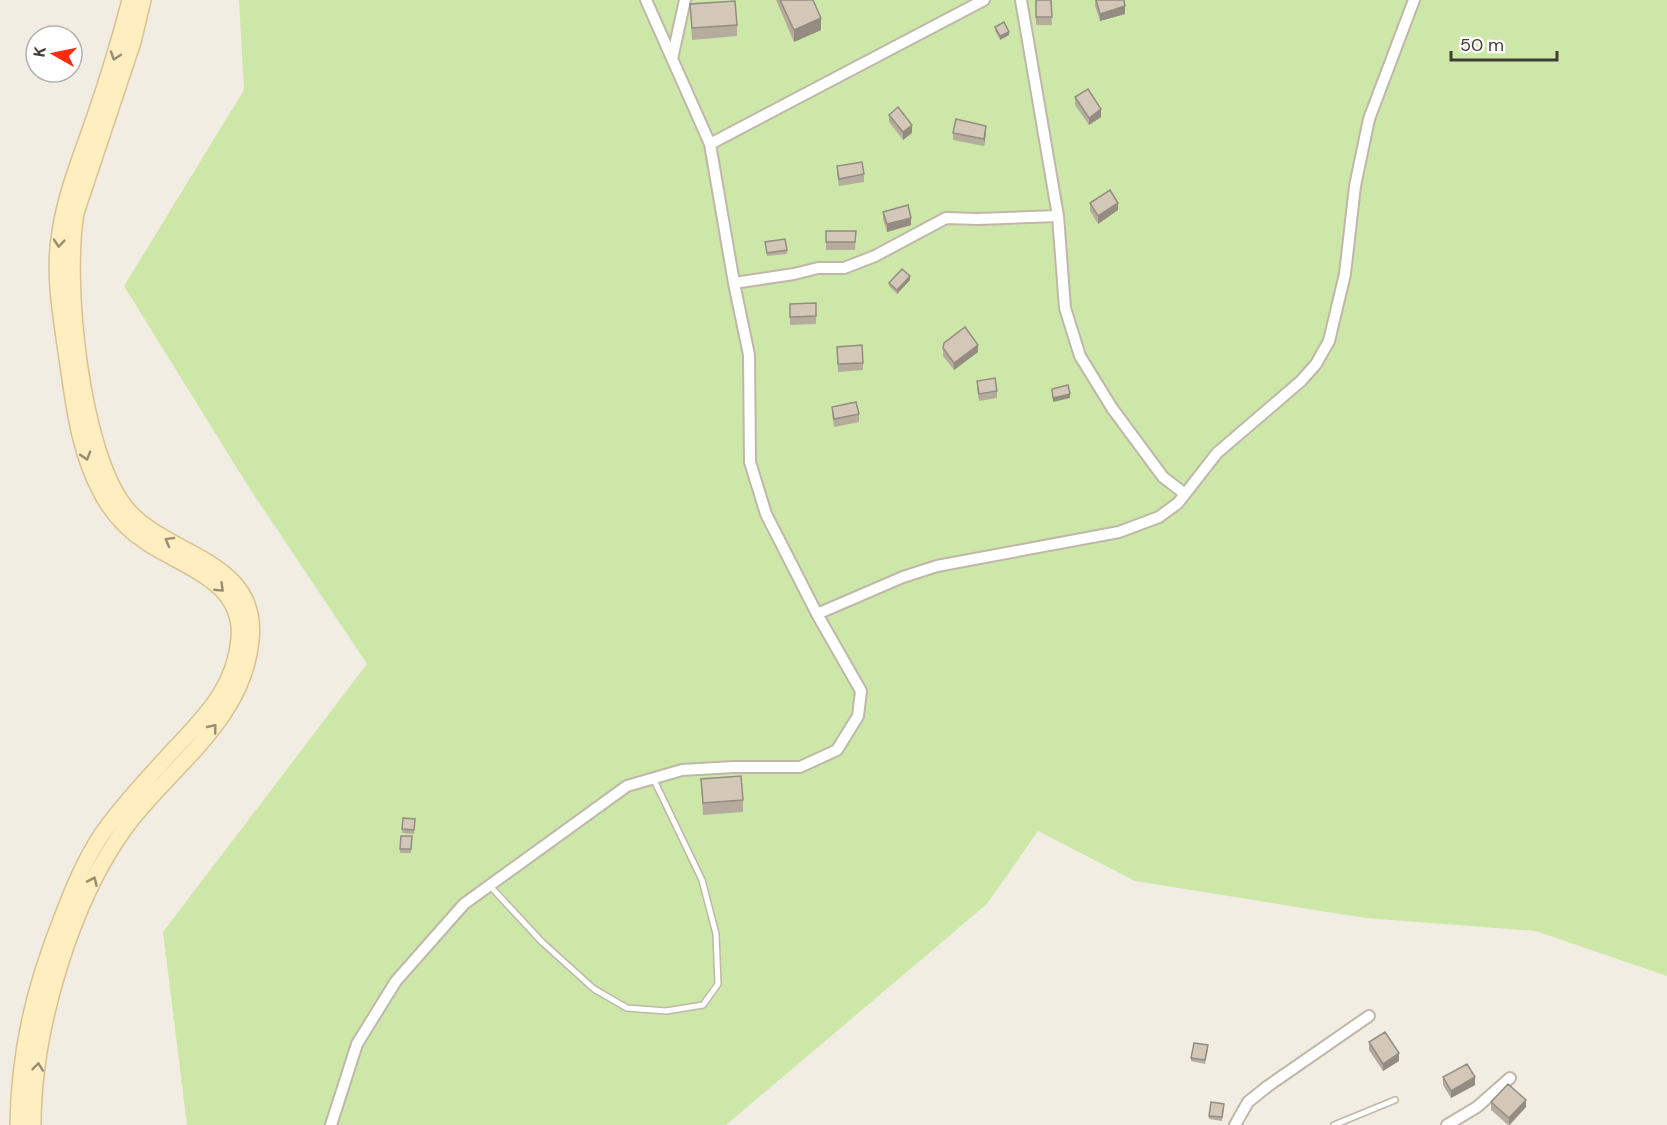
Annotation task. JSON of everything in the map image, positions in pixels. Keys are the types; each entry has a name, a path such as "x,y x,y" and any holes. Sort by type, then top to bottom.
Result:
{"main road":[{"path":"18,1125 21,1068 26,1035 36,993 71,894 86,861 119,812 206,718 227,685 239,638 239,623 234,608 221,587 147,543 114,514 89,468 73,398 62,315 58,251 60,232 75,172 118,45 130,0"},
{"path":"33,1125 44,1022 69,942 93,881 103,860 129,823 225,714 240,688 252,640 248,604 228,575 152,531 123,506 101,462 92,433 78,352 72,264 72,235 76,213 133,42 143,0"}],"street":[{"path":"331,1125 357,1044 396,981 464,903 627,786 681,770 800,767 837,750 858,716 861,691 817,614 766,514 750,462 749,355 710,144 646,0"},
{"path":"672,59 685,0"},
{"path":"710,144 984,0"},
{"path":"1021,0 1058,216 1065,308 1080,356 1112,408 1163,477 1185,494"},
{"path":"817,614 903,577 937,566 1119,532 1159,517 1178,503 1217,453 1301,381 1316,364 1329,341 1344,274 1355,186 1369,119 1414,0"},
{"path":"734,283 818,268 844,268 875,256 946,218 1058,216"},
{"path":"1235,1125 1248,1102 1370,1016"},
{"path":"1447,1125 1477,1107 1510,1078"}],"lane":[{"path":"490,886 542,942 594,989 627,1008 666,1011 703,1005 718,984 716,934 702,880 653,778"},
{"path":"1334,1125 1395,1100"}],"green space":[{"path":"239,0 1667,0 1667,976 1536,931 1365,918 1135,881 1038,831 987,904 726,1125 187,1125 163,932 367,664 248,486 124,286 244,90"}],"building":[{"path":"780,0 813,0 821,18 794,30"},
{"path":"1036,0 1051,0 1052,17 1036,17"},
{"path":"1096,0 1124,0 1125,6 1100,14"},
{"path":"735,1 737,25 692,28 690,4"},
{"path":"1004,22 1009,32 1000,36 995,27"},
{"path":"1088,89 1101,109 1089,118 1075,97"},
{"path":"898,107 912,125 903,132 889,115"},
{"path":"956,119 986,126 984,139 953,133"},
{"path":"862,162 864,174 839,179 837,166"},
{"path":"1110,190 1118,203 1098,216 1090,203"},
{"path":"908,205 911,218 887,224 883,212"},
{"path":"826,231 856,231 855,242 826,242"},
{"path":"785,239 787,250 767,253 765,242"},
{"path":"902,269 910,276 897,290 889,283"},
{"path":"816,303 816,316 790,317 790,304"},
{"path":"965,327 978,345 954,363 943,348 944,343"},
{"path":"862,345 863,363 838,364 837,347"},
{"path":"995,378 997,391 979,394 977,381"},
{"path":"1068,385 1070,394 1053,398 1052,389"},
{"path":"856,402 859,414 834,419 832,407"},
{"path":"741,776 743,800 703,803 701,779"},
{"path":"403,818 415,819 414,830 402,829"},
{"path":"401,836 412,836 411,849 400,849"},
{"path":"1385,1032 1399,1053 1383,1064 1369,1042"},
{"path":"1194,1043 1208,1045 1205,1060 1191,1058"},
{"path":"1467,1064 1475,1077 1451,1091 1443,1077"},
{"path":"1508,1084 1526,1100 1509,1118 1491,1102"},
{"path":"1211,1102 1224,1104 1222,1117 1209,1116"}]}
